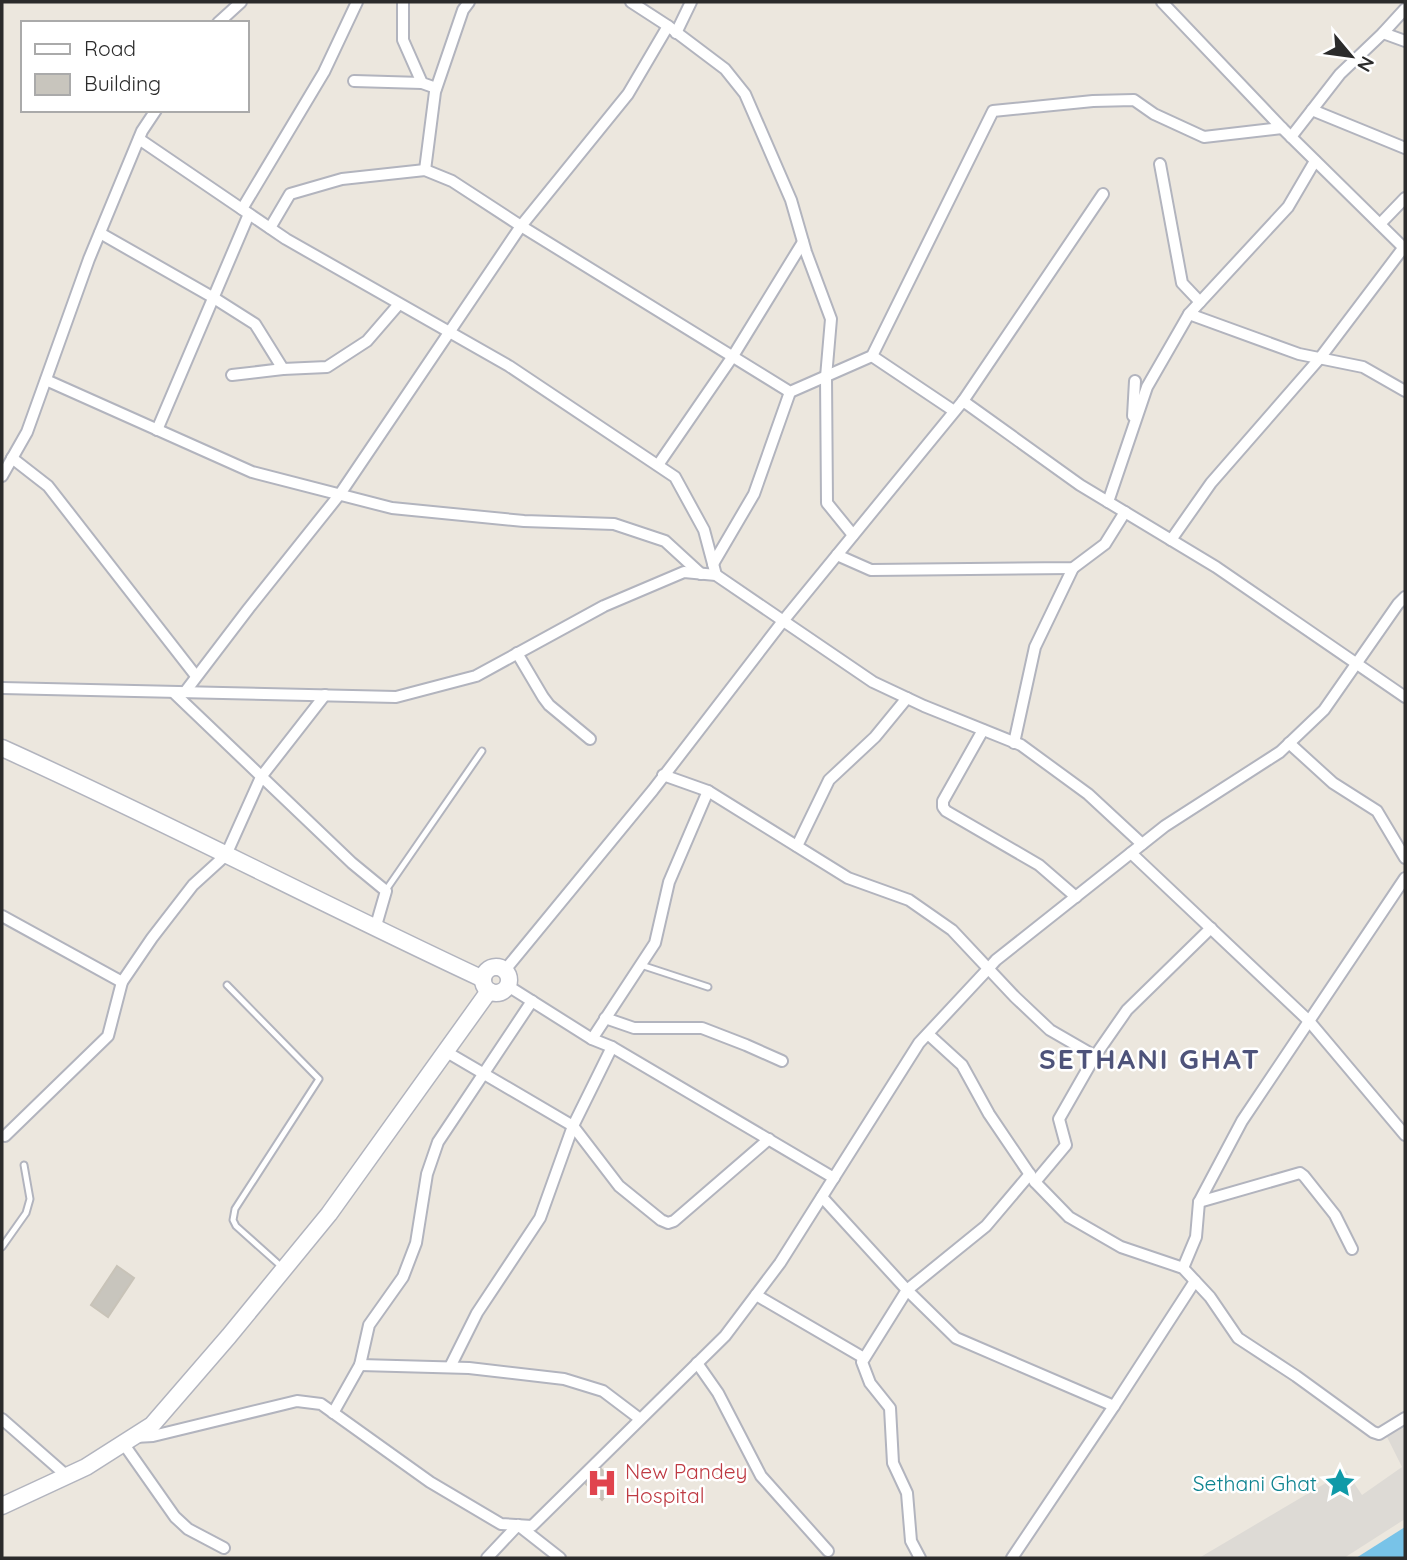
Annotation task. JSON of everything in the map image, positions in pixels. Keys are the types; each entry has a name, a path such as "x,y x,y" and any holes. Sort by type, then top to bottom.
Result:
{"street":[{"path":"220,21 241,2"},
{"path":"157,430 214,298 246,212 324,72 357,2"},
{"path":"402,2 403,40 422,83"},
{"path":"425,170 436,88 468,2"},
{"path":"631,2 673,29 725,69 745,94 791,200 831,319 826,377 827,503 853,535"},
{"path":"179,692 197,677 340,495 522,226 628,94 691,2"},
{"path":"1162,2 1282,128 1404,248 1320,358 1211,483 1171,540"},
{"path":"1291,137 1340,74 1405,9"},
{"path":"1383,33 1405,41"},
{"path":"354,81 422,83 436,88"},
{"path":"2,688 396,697 476,676 604,606 684,572 701,574 714,569 754,494 790,392 872,355 993,111 1093,101 1134,100 1154,114 1204,137 1282,128"},
{"path":"1312,110 1405,148"},
{"path":"2,476 27,432 89,260 139,139 155,112"},
{"path":"139,139 286,239 509,366 675,477 704,530 714,569 783,621 873,682 1021,746 1088,794 1142,844"},
{"path":"1108,502 1147,387 1189,314 1288,207 1315,161"},
{"path":"1160,164 1182,283 1200,302"},
{"path":"270,228 290,194 342,179 425,170 452,181 790,392"},
{"path":"2,748 96,790 486,985 493,992 501,992 507,978 783,621 963,401 1103,194"},
{"path":"1380,223 1405,198"},
{"path":"100,233 255,324 283,369"},
{"path":"658,466 733,356 803,242"},
{"path":"232,375 327,367 367,341 399,304"},
{"path":"1189,314 1299,354 1363,366 1405,391"},
{"path":"872,355 954,411"},
{"path":"46,380 252,472 392,508 524,521 614,524 665,541 701,574"},
{"path":"1133,430 1135,380"},
{"path":"963,401 1080,485 1216,567 1405,697"},
{"path":"12,458 47,486 197,677"},
{"path":"1014,743 1035,647 1073,568 1105,544 1125,512"},
{"path":"837,555 871,570 1073,568"},
{"path":"127,1440 297,1401 321,1404 430,1482 501,1524 532,1526 725,1336 780,1263 919,1043 996,960 1165,826 1280,752 1324,710 1405,597"},
{"path":"517,653 549,705 590,739"},
{"path":"179,692 261,777 352,863 386,891 375,929"},
{"path":"5,1136 108,1037 122,982 192,885 226,855 261,777 325,695"},
{"path":"797,846 829,780 876,737 907,698"},
{"path":"983,730 943,801 943,807 1039,864 1076,897"},
{"path":"1289,744 1333,783 1377,811 1405,858"},
{"path":"663,775 708,791 848,877 909,900 952,930 1015,997 1051,1030 1095,1056"},
{"path":"592,1039 655,943 669,882 708,791"},
{"path":"1131,853 1309,1021 1405,1135"},
{"path":"1183,1268 1196,1237 1199,1202 1242,1121 1405,878"},
{"path":"2,916 122,982"},
{"path":"920,1558 911,1541 907,1493 892,1463 890,1408 870,1383 862,1362 907,1290 986,1226 1066,1145 1059,1119 1095,1056 1127,1010 1211,928"},
{"path":"2,1506 86,1466 152,1425 329,1214 445,1051 486,985 486,971 489,968 498,967 532,1001 592,1039 612,1047 834,1178"},
{"path":"333,1413 360,1365 369,1325 403,1278 416,1243 427,1174 438,1142 532,1001"},
{"path":"605,1018 635,1028 702,1028 782,1061"},
{"path":"928,1034 962,1065 989,1114 1032,1178 1069,1217 1121,1247 1183,1268 1210,1297 1238,1338 1373,1432 1379,1434 1405,1418"},
{"path":"450,1367 477,1313 540,1218 573,1126 612,1047"},
{"path":"445,1051 573,1126 619,1186 668,1223 674,1221 769,1139"},
{"path":"1199,1202 1300,1173 1335,1215 1352,1249"},
{"path":"822,1197 907,1290 956,1338 1114,1406"},
{"path":"1012,1558 1195,1281"},
{"path":"756,1295 864,1358"},
{"path":"697,1363 718,1393 761,1476 828,1551"},
{"path":"360,1365 469,1368 564,1379 603,1391 640,1419"},
{"path":"2,1419 66,1476"},
{"path":"127,1440 175,1517 188,1529 223,1548"},
{"path":"487,1558 518,1525"},
{"path":"518,1525 560,1558"}],"lane":[{"path":"386,891 482,751"},
{"path":"640,965 708,987"},
{"path":"227,985 319,1079 235,1209 233,1220 236,1226 284,1268"},
{"path":"2,1247 26,1213 30,1199 24,1165"}],"shaded area":[{"name":"Sethani Ghat","path":"1405,1424 1405,1519 1344,1558 1199,1558 1346,1471 1362,1495 1402,1467 1386,1435"}],"water":[{"path":"1405,1527 1405,1558 1356,1558"}],"building":[{"path":"117,1266 134,1278 108,1317 91,1305"},
{"path":"601,1469 616,1484 602,1500 586,1484"}],"place":[{"name":"New Pandey Hospital","path":"602,1483"},
{"name":"Sethani Ghat","path":"1340,1483"}],"district":[{"name":"SETHANI GHAT","path":"1150,1058"}]}
